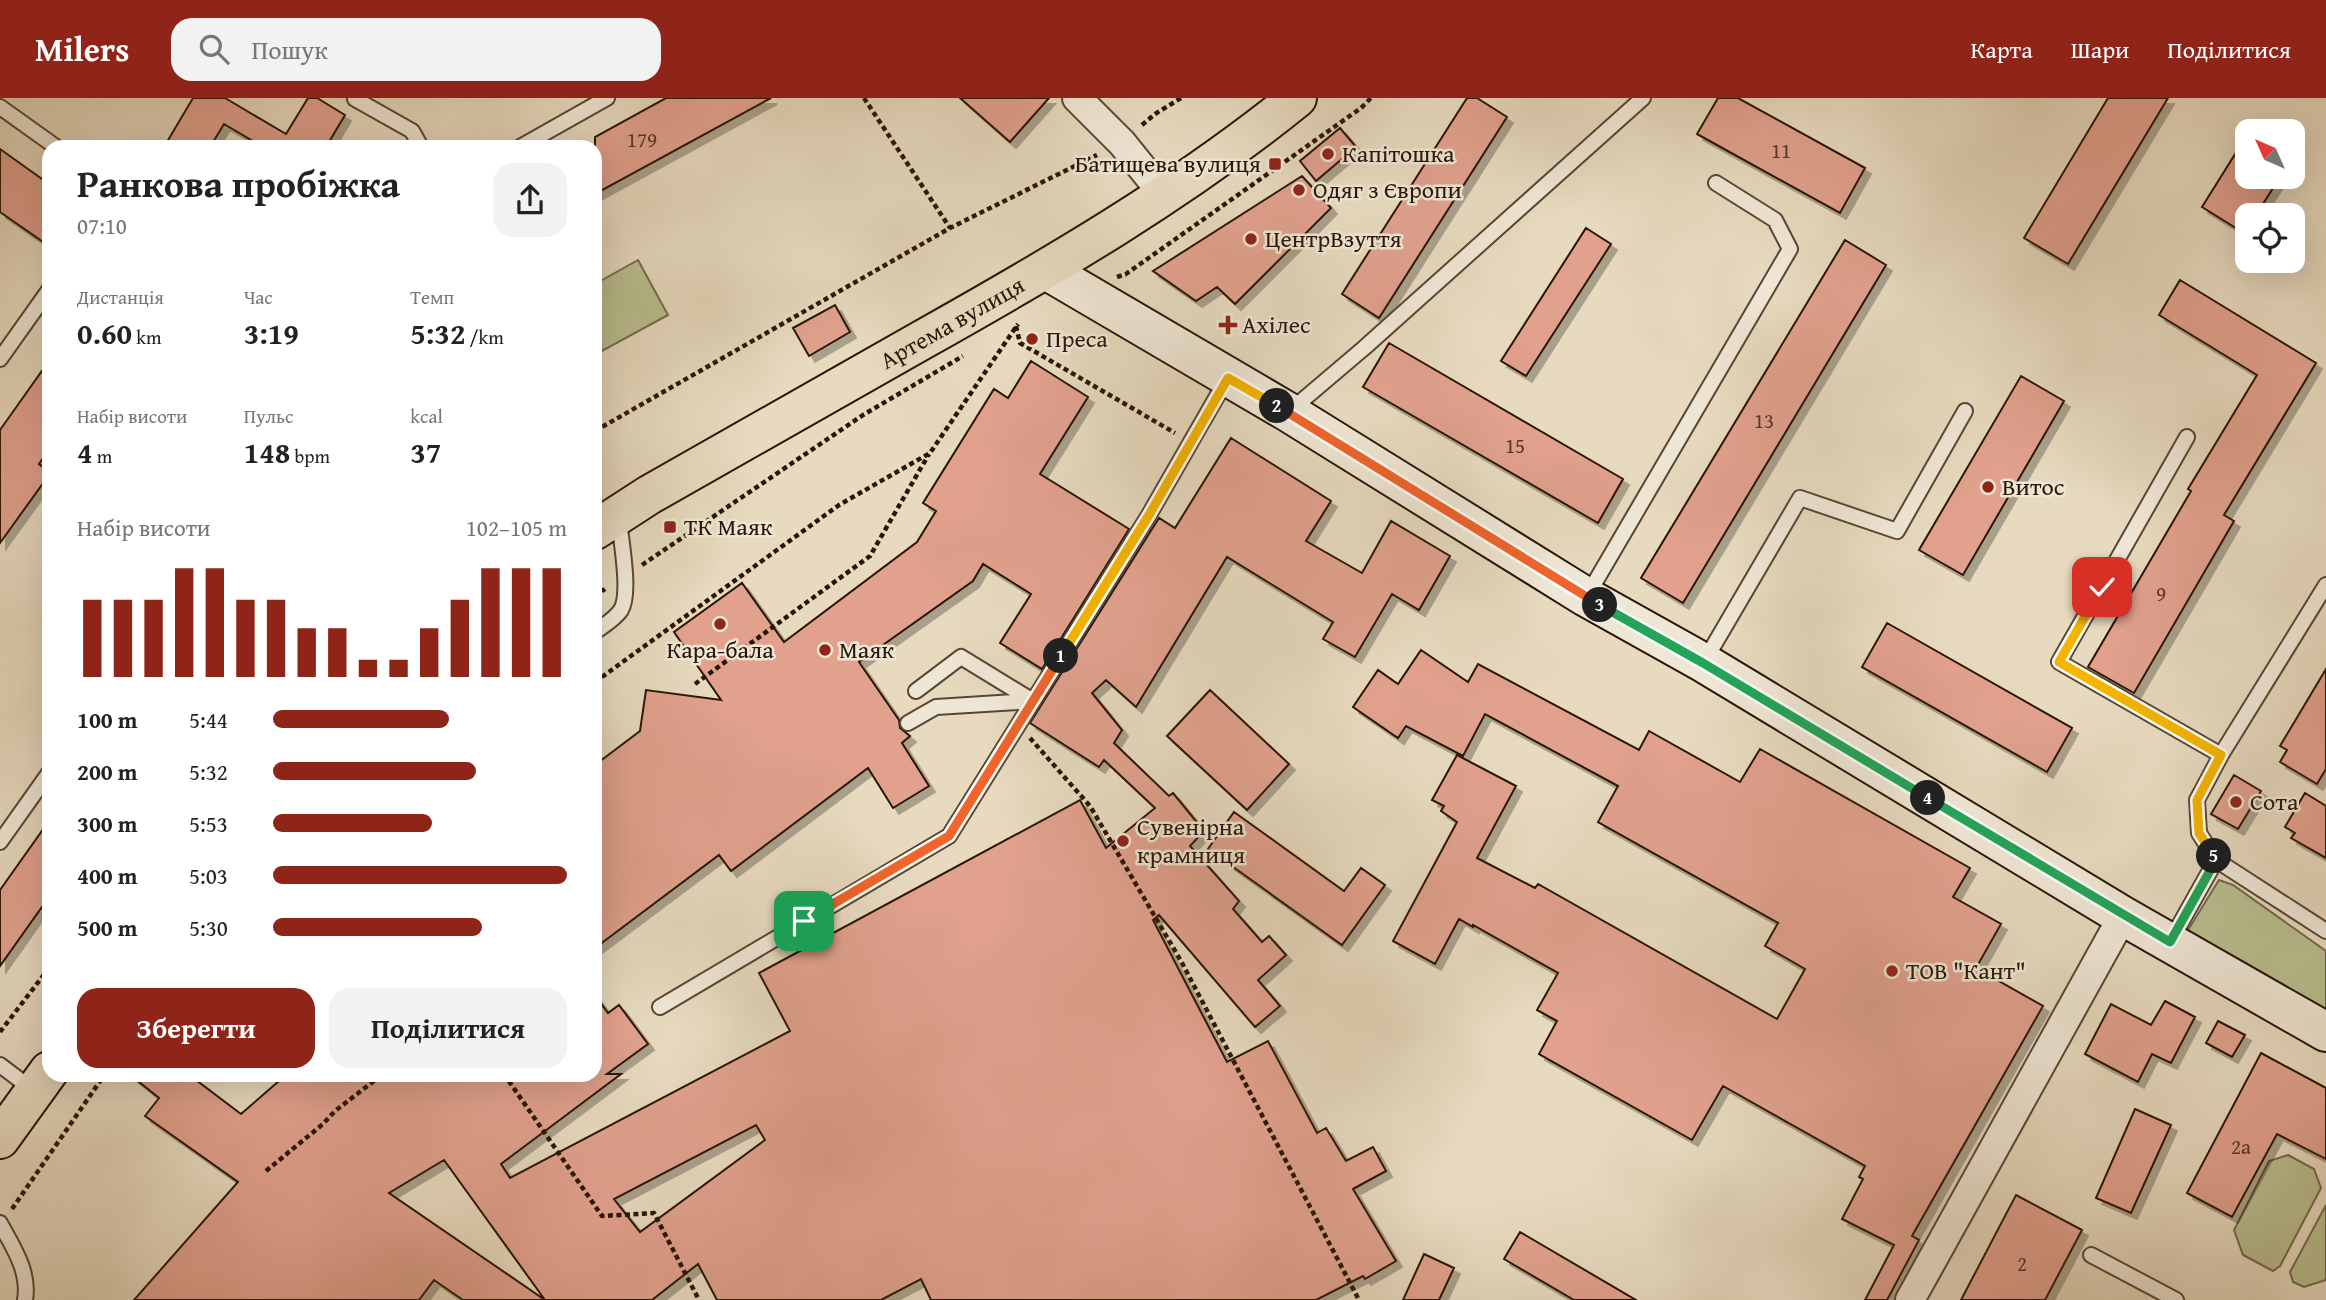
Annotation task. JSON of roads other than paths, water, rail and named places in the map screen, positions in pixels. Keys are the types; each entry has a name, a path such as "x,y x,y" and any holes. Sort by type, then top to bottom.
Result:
{"main road":[{"name":"Артема вулиця","path":"607,523 661,488 1046,270 1252,134 1297,98"},
{"path":"0,1139 42,1081"}],"street":[{"path":"1077,98 1122,143 1164,194"},
{"path":"1046,270 1288,412 1586,597 1703,663 2123,916 2326,1032"},
{"path":"1910,1300 2123,916"}],"lane":[{"path":"532,140 607,98"},
{"path":"1288,412 1364,348 1643,98"},
{"path":"355,99 412,131 417,140"},
{"path":"0,107 46,140"},
{"path":"1586,597 1790,248 1775,220 1716,183"},
{"path":"0,359 42,300"},
{"path":"660,1007 949,836 1149,515 1228,378"},
{"path":"1703,663 1800,498 1897,531 1965,411"},
{"path":"2187,438 2059,662 2221,755"},
{"path":"602,627 613,619 622,607 625,593 624,577 607,523"},
{"path":"2326,585 2221,755 2197,800 2199,833 2216,860 2326,931"},
{"path":"916,691 961,657 1033,701"},
{"path":"908,723 936,707 1033,701"},
{"path":"0,842 42,783"},
{"path":"2170,942 2216,860"},
{"path":"0,1065 42,1081"},
{"path":"1,1224 19,1260 28,1286 25,1300"},
{"path":"2091,1255 2176,1300"}],"place":[{"name":"Капітошка","path":"1328,154"},
{"name":"Батищева вулиця","path":"1275,164"},
{"name":"Одяг з Європи","path":"1299,190"},
{"name":"ЦентрВзуття","path":"1251,239"},
{"name":"Ахілес","path":"1228,325"},
{"name":"Преса","path":"1032,339"},
{"name":"Витос","path":"1988,487"},
{"name":"ТК Маяк","path":"670,527"},
{"name":"Кара-бала","path":"720,624"},
{"name":"Маяк","path":"825,650"},
{"name":"Сота","path":"2236,802"},
{"name":"Сувенірна крамниця","path":"1123,841"},
{"name":"ТОВ \"Кант\"","path":"1892,971"}]}
